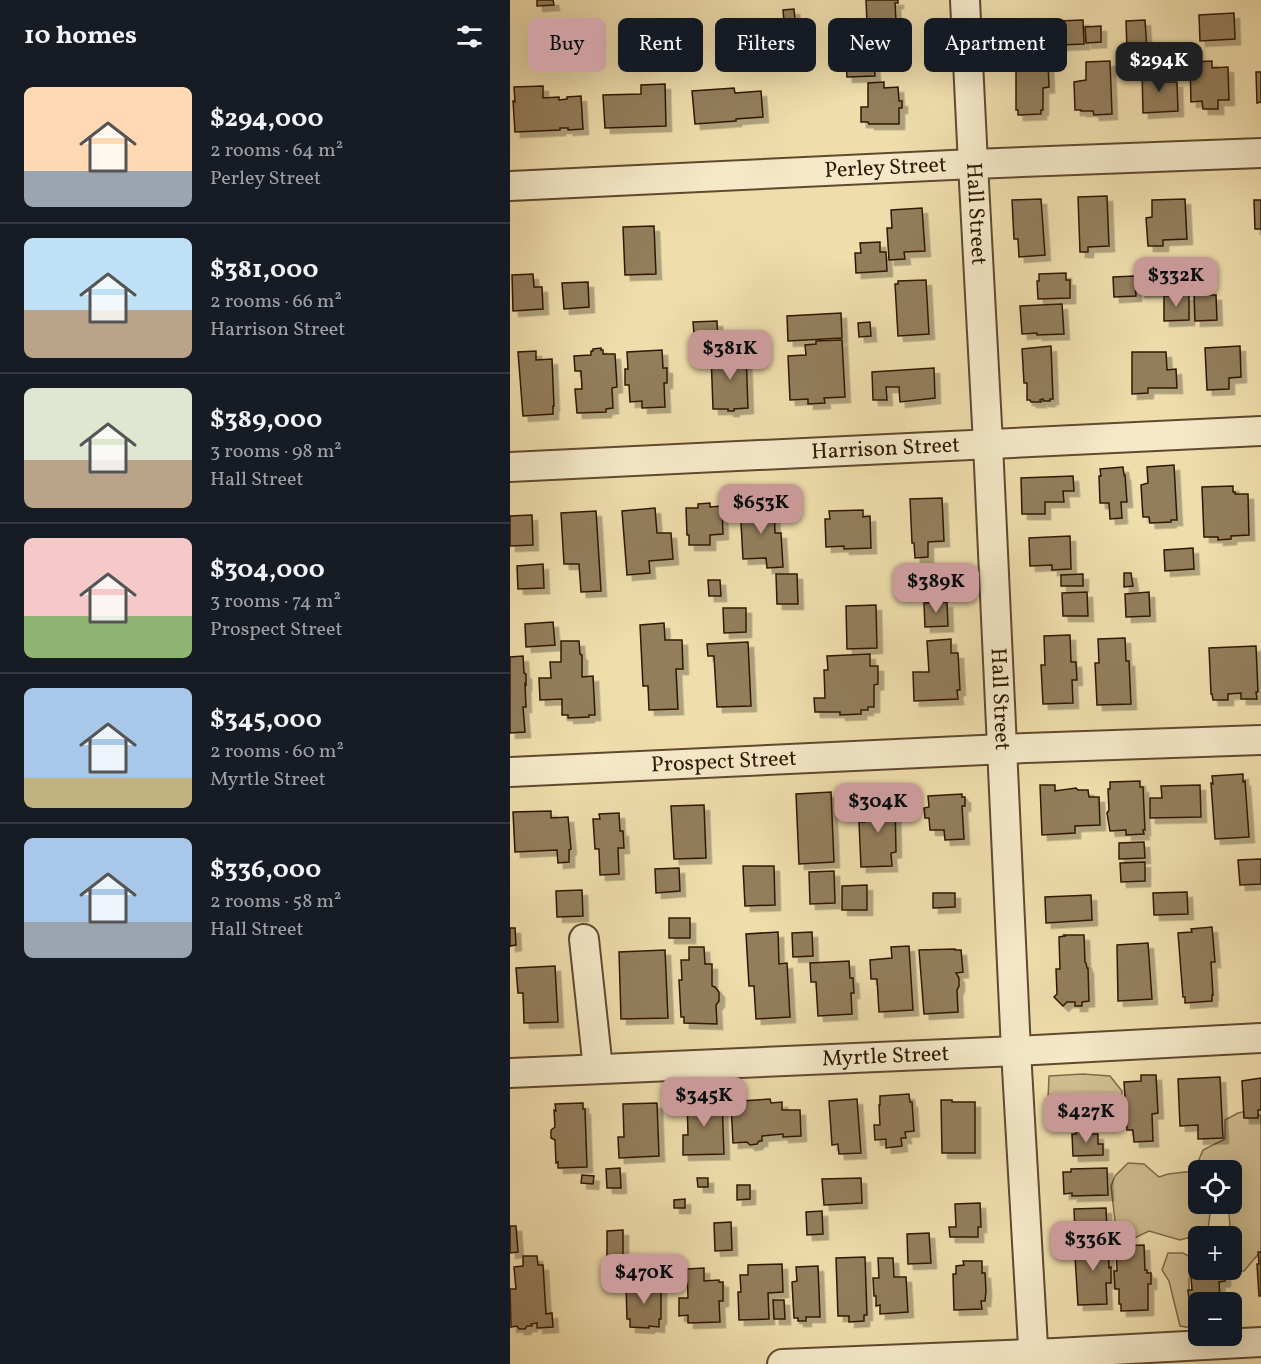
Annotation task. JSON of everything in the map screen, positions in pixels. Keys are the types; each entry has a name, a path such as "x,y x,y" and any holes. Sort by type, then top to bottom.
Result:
{"street":[{"name":"Hall Street","path":"965,0 1033,1359"},
{"name":"Perley Street","path":"510,186 1261,153"},
{"name":"Harrison Street","path":"510,467 1261,431"},
{"name":"Prospect Street","path":"510,772 1261,740"},
{"path":"584,939 598,1068"},
{"name":"Myrtle Street","path":"510,1073 1261,1038"},
{"path":"782,1364 1033,1359 1261,1342"}],"shaded area":[{"path":"1083,1074 1110,1076 1122,1091 1121,1113 1097,1122 1072,1118 1048,1099 1049,1076"},
{"path":"1251,1110 1261,1116 1261,1251 1244,1271 1242,1271 1242,1226 1230,1226 1229,1214 1242,1214 1242,1160 1199,1160 1203,1150 1225,1139 1225,1120 1238,1113"},
{"path":"1128,1163 1144,1164 1159,1177 1188,1172 1188,1214 1210,1214 1208,1226 1188,1226 1188,1238 1180,1240 1149,1231 1124,1243 1116,1229 1111,1186 1115,1176"},
{"path":"1168,1253 1183,1253 1188,1256 1188,1327 1180,1326 1169,1281 1162,1270"}],"building":[{"path":"537,0 553,0 554,5 537,6"},
{"path":"866,0 898,0 898,3 895,3 896,18 867,18"},
{"path":"794,9 795,18 784,18 783,10"},
{"path":"1234,13 1235,39 1200,41 1199,15"},
{"path":"1083,20 1084,44 1067,45 1067,21"},
{"path":"1145,20 1147,50 1127,50 1126,21"},
{"path":"1101,26 1101,42 1086,43 1085,27"},
{"path":"1149,44 1157,44 1157,52 1150,52"},
{"path":"1110,61 1112,114 1094,115 1093,111 1075,110 1074,82 1086,80 1086,62"},
{"path":"1212,61 1212,68 1228,67 1229,100 1218,100 1218,109 1203,109 1202,101 1191,102 1190,62"},
{"path":"1164,70 1164,82 1177,82 1178,111 1143,113 1142,71"},
{"path":"847,72 875,72 875,76 847,77"},
{"path":"1016,72 1048,72 1049,87 1043,88 1041,114 1018,115 1018,110 1016,110"},
{"path":"1256,72 1261,72 1261,102 1257,103"},
{"path":"884,82 884,88 898,87 899,101 902,101 902,108 899,108 899,124 861,122 861,107 868,107 868,83"},
{"path":"665,84 666,126 605,128 603,95 641,94 641,85"},
{"path":"543,86 543,98 559,97 559,100 581,96 583,129 560,128 560,130 515,132 514,87"},
{"path":"734,88 735,93 761,91 763,117 695,124 692,91"},
{"path":"1107,196 1109,246 1088,247 1088,252 1080,252 1078,197"},
{"path":"1041,199 1045,255 1019,257 1018,239 1014,239 1012,200"},
{"path":"1185,199 1187,239 1163,240 1163,246 1148,246 1146,218 1152,217 1152,200"},
{"path":"1254,200 1261,200 1261,229 1255,229"},
{"path":"922,208 925,251 904,252 905,259 889,260 887,228 892,228 891,210"},
{"path":"654,226 656,274 625,275 623,227"},
{"path":"880,242 880,252 886,252 887,271 856,273 855,253 861,253 860,243"},
{"path":"1175,267 1176,291 1139,292 1138,269"},
{"path":"1066,273 1066,280 1070,280 1070,298 1038,299 1039,274"},
{"path":"533,274 534,287 542,287 543,309 513,311 512,275"},
{"path":"1135,276 1136,296 1114,297 1113,277"},
{"path":"926,280 929,334 898,336 895,284 898,284 898,281"},
{"path":"588,282 589,307 564,309 562,283"},
{"path":"1189,295 1189,320 1164,321 1164,296"},
{"path":"1194,295 1216,295 1217,320 1195,321"},
{"path":"1062,304 1064,334 1022,334 1020,306"},
{"path":"841,313 842,338 788,341 787,316"},
{"path":"717,321 718,345 695,346 693,322"},
{"path":"870,322 871,336 859,337 858,323"},
{"path":"842,340 845,397 824,398 825,403 808,404 808,399 790,400 788,356 806,355 805,345 816,344 816,341"},
{"path":"1051,346 1053,399 1031,402 1027,400 1027,383 1024,383 1022,349"},
{"path":"1240,346 1241,377 1229,378 1229,389 1207,390 1205,348"},
{"path":"601,348 603,354 615,354 617,387 612,388 613,408 606,409 606,412 577,413 575,389 582,389 581,371 575,371 574,356 591,355 593,349"},
{"path":"662,350 663,368 667,368 667,383 664,383 665,407 642,408 642,401 630,402 629,385 625,385 625,369 628,369 627,352"},
{"path":"536,351 536,360 552,359 553,414 523,416 518,352"},
{"path":"746,352 748,408 734,409 734,411 713,409 711,353"},
{"path":"1132,352 1166,352 1167,370 1176,369 1177,388 1148,388 1148,393 1132,394"},
{"path":"934,368 935,398 900,402 899,387 886,387 887,400 873,400 872,372"},
{"path":"1174,465 1177,520 1150,523 1149,517 1143,517 1141,485 1148,483 1147,467"},
{"path":"1123,467 1127,502 1121,502 1122,518 1110,519 1109,503 1100,503 1100,469"},
{"path":"1073,476 1074,491 1063,491 1064,502 1045,502 1045,514 1022,514 1021,478"},
{"path":"1233,486 1235,494 1248,494 1249,535 1231,536 1231,539 1218,540 1218,537 1204,537 1202,487"},
{"path":"942,498 944,541 928,542 928,557 915,558 910,499"},
{"path":"710,503 710,507 722,506 723,534 710,535 710,545 689,545 686,508 698,508 698,504"},
{"path":"774,504 775,533 781,533 783,567 767,568 766,558 743,559 740,505"},
{"path":"655,508 657,533 671,533 673,559 649,561 650,573 627,575 622,511"},
{"path":"863,510 863,517 870,516 871,548 826,547 825,519 830,519 829,511"},
{"path":"596,511 601,591 581,592 579,564 564,564 561,513"},
{"path":"532,515 533,545 510,546 510,516"},
{"path":"1070,536 1071,569 1052,570 1052,565 1030,566 1029,538"},
{"path":"1193,548 1194,569 1165,571 1164,550"},
{"path":"543,564 544,588 518,589 517,566"},
{"path":"1124,573 1131,573 1133,586 1124,587"},
{"path":"776,574 797,574 798,604 777,604"},
{"path":"1083,574 1083,586 1061,586 1061,575"},
{"path":"708,580 720,580 721,596 709,596"},
{"path":"1087,592 1088,616 1063,616 1062,593"},
{"path":"1149,592 1150,616 1126,617 1125,594"},
{"path":"947,602 948,626 925,627 924,603"},
{"path":"876,605 877,648 847,649 846,606"},
{"path":"723,608 746,608 746,632 724,633"},
{"path":"553,622 555,645 526,647 525,624"},
{"path":"664,623 665,640 682,640 683,669 676,669 678,709 649,710 648,686 643,686 640,625"},
{"path":"1070,635 1071,662 1076,662 1077,680 1072,680 1073,703 1043,704 1041,665 1045,665 1044,636"},
{"path":"1125,638 1126,661 1129,661 1131,704 1097,705 1095,663 1099,663 1098,639"},
{"path":"951,639 951,653 958,653 960,690 957,690 958,699 914,701 913,672 929,672 927,641"},
{"path":"561,641 579,641 582,655 582,677 593,676 595,715 568,718 568,715 562,715 562,699 540,700 539,678 551,678 550,662 561,662"},
{"path":"748,642 751,706 717,707 714,656 708,656 707,644"},
{"path":"1256,646 1257,699 1241,699 1241,693 1228,694 1228,700 1213,700 1209,648"},
{"path":"870,654 870,666 878,666 878,684 874,685 874,707 861,710 861,714 840,715 840,712 815,712 814,698 825,698 824,670 828,670 827,656"},
{"path":"523,656 524,673 526,674 526,707 523,707 525,732 510,733 510,657"},
{"path":"1243,774 1249,837 1215,839 1212,776"},
{"path":"1140,781 1140,787 1143,787 1144,834 1126,835 1126,830 1110,831 1107,813 1110,782"},
{"path":"1040,785 1055,785 1055,791 1076,788 1088,790 1089,797 1099,797 1100,825 1075,826 1075,833 1042,835"},
{"path":"1200,785 1201,817 1150,818 1150,798 1162,798 1161,786"},
{"path":"831,792 834,862 799,864 796,794"},
{"path":"962,794 962,797 965,797 965,806 962,806 964,839 945,840 944,830 930,830 929,818 925,818 924,808 929,807 928,796"},
{"path":"895,800 896,852 891,853 892,866 861,867 859,822 865,822 864,801"},
{"path":"704,805 706,858 674,859 671,806"},
{"path":"551,811 551,818 568,817 571,849 569,850 569,862 558,863 557,850 515,852 513,812"},
{"path":"619,813 624,848 618,848 619,874 600,875 599,849 595,849 593,819 600,819 599,814"},
{"path":"1144,842 1145,858 1119,859 1119,843"},
{"path":"1261,859 1261,884 1240,885 1238,860"},
{"path":"1145,862 1145,881 1121,882 1120,863"},
{"path":"743,866 774,866 775,905 745,906"},
{"path":"679,868 680,891 656,893 655,869"},
{"path":"834,871 835,903 810,904 809,872"},
{"path":"867,885 867,910 842,910 842,886"},
{"path":"582,890 583,916 557,917 556,891"},
{"path":"1187,892 1188,914 1154,915 1153,893"},
{"path":"933,893 955,893 955,907 933,908"},
{"path":"1091,895 1092,920 1046,923 1045,897"},
{"path":"669,918 690,918 690,938 669,938"},
{"path":"1212,927 1215,962 1211,962 1212,1001 1185,1003 1178,933"},
{"path":"510,928 515,928 516,945 510,946"},
{"path":"778,932 779,964 787,963 790,1017 756,1019 754,986 749,986 746,934"},
{"path":"812,932 813,956 793,957 792,933"},
{"path":"1084,935 1089,1001 1082,1002 1082,1006 1075,1006 1075,1002 1067,1002 1063,1006 1054,997 1057,994 1056,969 1060,969 1059,937"},
{"path":"1148,943 1152,999 1118,1001 1117,945"},
{"path":"909,946 913,1010 879,1012 877,979 871,979 870,960 892,958 891,947"},
{"path":"689,947 704,947 705,964 712,964 712,986 719,992 719,1001 716,1005 717,1024 684,1023 684,1017 681,1017 679,980 682,980 681,960 689,960"},
{"path":"665,950 668,1018 621,1019 619,952"},
{"path":"919,950 961,950 963,972 956,973 959,978 958,1012 924,1014"},
{"path":"849,961 854,993 851,993 852,1014 818,1016 816,982 811,982 810,963"},
{"path":"555,966 558,1022 524,1023 523,993 518,993 516,968"},
{"path":"1141,1075 1156,1075 1158,1113 1152,1114 1153,1141 1134,1142 1133,1130 1127,1130 1124,1082 1141,1081"},
{"path":"1220,1077 1223,1138 1198,1139 1198,1125 1180,1126 1178,1079"},
{"path":"1261,1078 1261,1110 1258,1110 1258,1118 1244,1118 1242,1081"},
{"path":"909,1094 910,1102 912,1102 914,1131 905,1132 906,1138 901,1138 902,1146 886,1148 886,1139 875,1140 874,1125 880,1125 880,1096"},
{"path":"770,1099 771,1103 782,1102 782,1110 800,1110 801,1136 783,1137 783,1134 762,1136 762,1141 757,1144 733,1143 731,1105 742,1105 741,1101"},
{"path":"857,1099 861,1153 839,1154 838,1144 832,1145 829,1101"},
{"path":"722,1100 724,1154 683,1155 683,1135 688,1135 687,1101"},
{"path":"941,1100 975,1102 975,1153 942,1153"},
{"path":"583,1103 587,1167 558,1168 555,1140 551,1138 551,1130 555,1127 555,1104"},
{"path":"657,1103 659,1156 619,1158 618,1137 624,1137 623,1104"},
{"path":"1076,1128 1085,1128 1085,1134 1098,1134 1098,1144 1103,1144 1103,1155 1073,1156 1072,1134 1076,1134"},
{"path":"620,1168 621,1188 607,1188 606,1169"},
{"path":"1107,1168 1108,1195 1072,1196 1072,1193 1064,1194 1063,1172 1071,1172 1071,1169"},
{"path":"582,1175 594,1176 593,1184 581,1183"},
{"path":"697,1178 708,1178 708,1187 698,1187"},
{"path":"861,1178 862,1203 824,1205 822,1179"},
{"path":"737,1185 750,1185 750,1199 737,1200"},
{"path":"685,1199 685,1208 674,1208 674,1200"},
{"path":"980,1203 981,1227 978,1227 978,1237 950,1237 949,1227 956,1227 955,1204"},
{"path":"1106,1208 1107,1231 1075,1232 1074,1209"},
{"path":"822,1211 823,1234 807,1235 806,1212"},
{"path":"731,1222 732,1250 715,1251 714,1223"},
{"path":"510,1226 516,1226 518,1252 510,1253"},
{"path":"623,1230 623,1257 607,1257 607,1231"},
{"path":"929,1233 931,1263 908,1264 907,1234"},
{"path":"1108,1238 1111,1283 1106,1283 1107,1304 1078,1305 1076,1245 1084,1245 1084,1239"},
{"path":"1144,1245 1145,1270 1151,1273 1151,1284 1148,1284 1148,1310 1121,1311 1119,1289 1115,1289 1116,1246"},
{"path":"1258,1252 1261,1252 1261,1296 1259,1296"},
{"path":"523,1256 537,1256 538,1265 543,1265 546,1314 552,1313 553,1327 537,1328 537,1323 525,1329 519,1329 517,1326 511,1327 510,1289 516,1289 514,1267 523,1266"},
{"path":"865,1257 867,1315 864,1315 864,1321 849,1322 849,1316 838,1316 836,1258"},
{"path":"878,1258 893,1258 894,1277 906,1277 908,1312 880,1314 880,1305 876,1306 876,1296 874,1296 873,1278 879,1278"},
{"path":"963,1261 982,1261 986,1291 985,1301 981,1301 982,1309 954,1310 953,1274 956,1274 956,1266 964,1265"},
{"path":"782,1264 783,1292 768,1293 769,1319 739,1320 740,1275 748,1275 748,1265"},
{"path":"818,1266 820,1317 806,1317 806,1321 798,1321 798,1318 794,1318 792,1282 797,1281 796,1267"},
{"path":"704,1268 704,1281 723,1282 723,1301 719,1301 720,1322 688,1323 688,1315 679,1316 679,1298 688,1298 687,1269"},
{"path":"1191,1280 1225,1280 1219,1282 1220,1292 1188,1292 1188,1290 1192,1290"},
{"path":"626,1284 661,1284 659,1327 630,1327 630,1319 627,1319"},
{"path":"773,1300 784,1300 785,1319 774,1319"}]}
